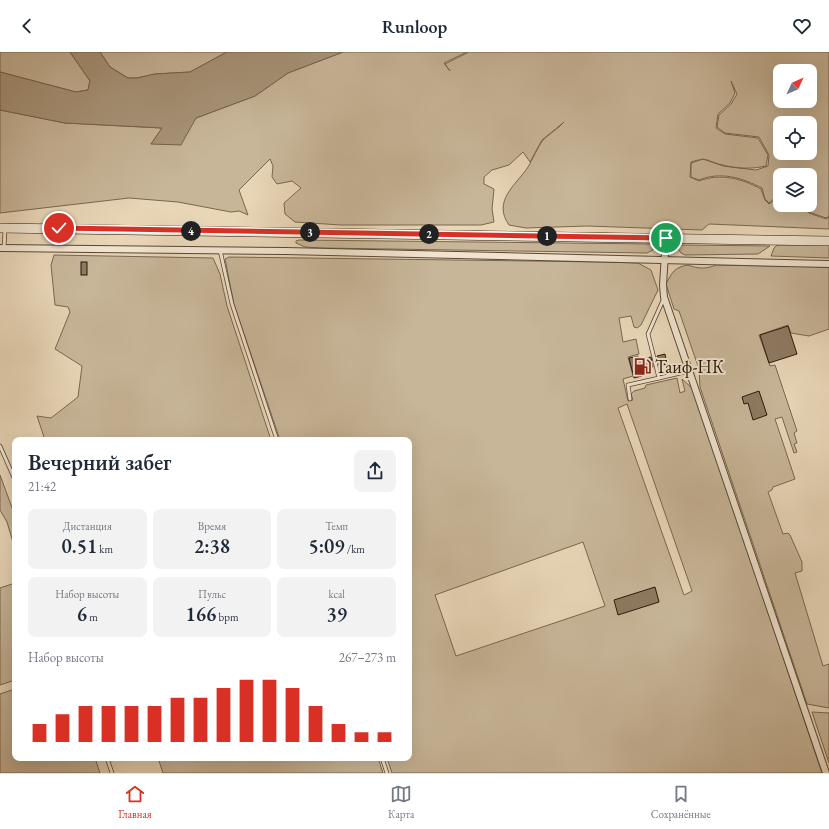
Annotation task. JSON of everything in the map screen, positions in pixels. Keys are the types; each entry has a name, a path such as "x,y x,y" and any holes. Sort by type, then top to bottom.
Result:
{"main road":[{"path":"2,228 829,240"}],"street":[{"path":"666,238 664,260 664,297 826,773"},
{"path":"2,248 220,250 829,264"}],"lane":[{"path":"2,228 2,248"},
{"path":"220,250 232,304 277,437"},
{"path":"659,378 648,334 664,297"},
{"path":"630,399 628,385 690,371"},
{"path":"0,446 12,473"},
{"path":"108,761 112,773"},
{"path":"383,761 387,773"}],"shaded area":[{"path":"0,52 70,52 90,81 88,90 76,92 0,72"},
{"path":"70,52 100,52 110,67 128,78 137,78 155,74 190,72 227,52 343,52 288,73 255,96 196,118 181,145 151,144 162,128 65,123 0,110 0,72 76,92 88,90 90,81"},
{"path":"100,52 227,52 190,72 155,74 137,78 128,78 110,67"},
{"path":"343,52 467,52 444,63 450,71 445,64 469,52 829,52 829,216 826,218 809,212 817,212 817,168 773,168 773,200 769,203 765,199 762,188 747,181 723,176 707,177 699,180 691,177 691,163 701,160 691,162 690,177 699,181 715,177 723,177 746,182 761,189 765,200 769,204 773,201 773,212 808,212 826,219 829,217 829,229 709,224 702,230 587,226 526,228 509,225 504,216 504,201 512,187 528,167 543,140 564,122 542,140 530,162 523,152 509,165 492,170 484,177 484,184 494,189 492,209 494,222 481,225 341,225 295,222 285,214 284,203 301,188 292,181 277,184 272,177 273,166 270,159 239,190 248,215 239,211 231,212 178,202 129,198 0,213 0,110 65,123 162,128 151,144 196,118 255,96 288,73","holes":["731,81 737,94 731,104 719,115 717,127 725,133 759,137 769,155 768,166 756,170 740,168 766,166 768,155 758,138 725,134 716,128 718,114 730,103 735,93","704,160 728,166 738,168 723,166"]},
{"path":"296,241 652,244 655,247 647,253 322,248 305,247 296,243"},
{"path":"829,244 829,258 771,256 777,245"},
{"path":"682,245 770,246 758,254 685,255 678,249"},
{"path":"54,255 213,258 220,274 227,306 270,437 44,437 37,416 51,418 78,397 82,366 55,349 70,312 68,307 55,305 51,265"},
{"path":"229,257 638,263 651,270 658,290 641,325 637,328 634,327 631,316 619,318 623,342 636,339 639,354 628,357 633,376 623,379 628,401 633,400 631,394 634,391 645,388 646,385 677,378 680,393 685,391 682,379 693,389 822,773 392,773 388,761 412,761 412,437 279,437 234,304 225,259","holes":["627,404 692,591 684,595 618,408","583,542 605,606 456,656 435,595"]},
{"path":"688,265 702,268 716,265 829,267 829,329 809,336 791,333 788,325 759,335 770,366 775,365 797,431 794,433 797,443 794,444 797,452 794,453 782,417 775,419 795,479 773,487 772,490 768,492 783,534 788,533 790,535 802,562 802,571 795,573 823,666 829,664 829,708 807,704 700,387 699,369 679,311 674,309 666,284 674,271 680,267"},
{"path":"0,475 12,508 12,539 7,522 0,510"},
{"path":"12,584 12,681 0,685 0,588"},
{"path":"12,690 12,761 96,761 100,773 0,773 0,694"},
{"path":"812,712 829,713 829,763"},
{"path":"159,761 379,761 383,773 163,773"}],"building":[{"path":"81,262 87,262 87,275 81,275"},
{"path":"788,326 797,354 769,363 760,335"},
{"path":"665,354 667,364 659,366 657,356"},
{"name":"Таиф-НК","path":"638,356 639,360 651,357 653,367 641,370 642,376 634,378 629,358"},
{"path":"759,391 767,415 753,420 748,403 744,404 742,397"},
{"path":"655,587 659,602 618,615 614,600"}],"place":[{"name":"Таиф-НК","path":"642,367"}],"route":[{"path":"59,228 666,238"}]}
